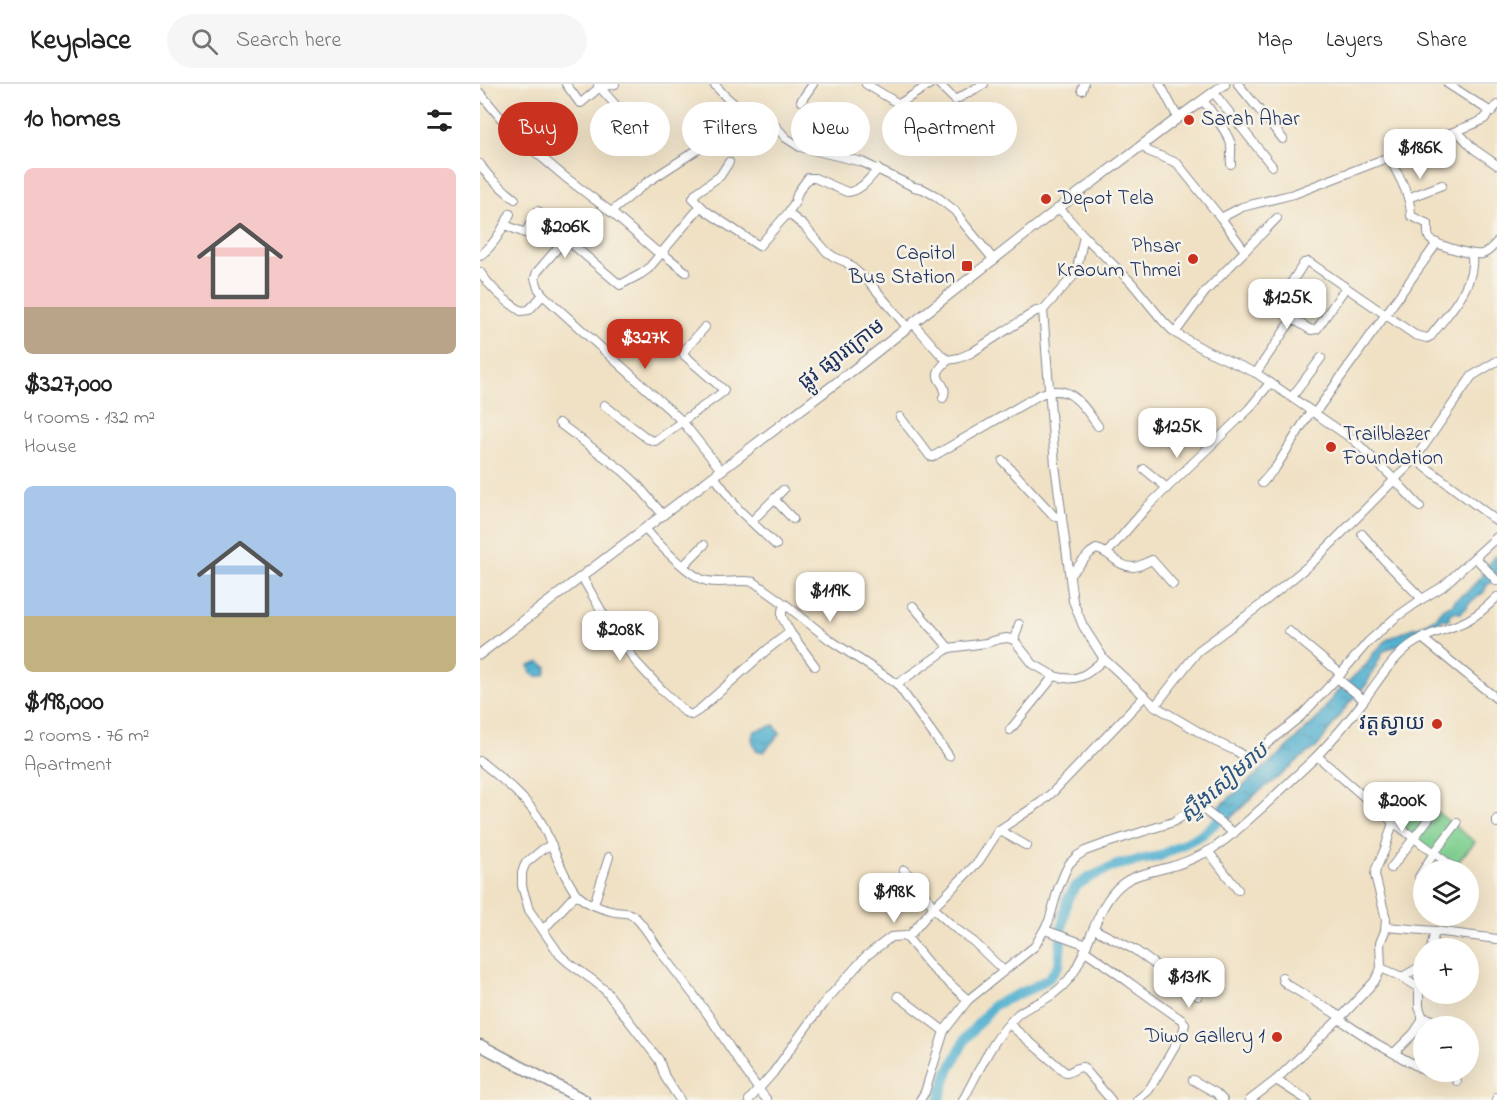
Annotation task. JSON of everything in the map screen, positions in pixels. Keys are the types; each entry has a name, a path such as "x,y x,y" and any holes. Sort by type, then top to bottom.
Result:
{"highway":[{"path":"480,1045 584,1100"}],"main road":[{"name":"ផ្លូវ ផ្សារក្រោម","path":"480,654 1059,208 1225,84"}],"street":[{"path":"566,84 579,102 582,102 598,86 615,84"},
{"path":"714,84 730,101 755,121 770,120 786,138 800,147 862,162 914,187 923,189 946,202 994,260"},
{"path":"801,101 813,84"},
{"path":"866,84 899,104 918,87 930,84"},
{"path":"939,84 955,100 984,84"},
{"path":"1160,84 1178,118"},
{"path":"1238,84 1283,139"},
{"path":"1448,84 1491,112"},
{"path":"598,86 612,102"},
{"path":"480,93 514,134 656,251 661,252 686,272"},
{"path":"1214,93 1272,166"},
{"path":"1203,100 1228,137 1232,147 1231,164"},
{"path":"611,212 646,183 706,144 708,139 706,125 730,101"},
{"path":"1221,218 1242,207 1294,194 1456,131 1484,119 1497,105"},
{"path":"1456,131 1474,149 1497,165"},
{"path":"1143,144 1148,151 1177,163 1245,251"},
{"path":"1389,157 1408,198 1411,216 1428,224 1428,237 1437,243 1472,254 1481,254 1497,242"},
{"path":"729,162 720,176 693,198 700,207 759,246 788,213 808,178 815,178 852,192 866,183 878,169"},
{"path":"480,164 483,170 514,199"},
{"path":"1408,198 1442,185"},
{"path":"566,239 620,285 648,268 700,207"},
{"path":"1059,208 1131,282 1175,333 1207,351 1256,373 1355,441 1420,507"},
{"path":"505,225 525,233 538,211"},
{"path":"788,213 807,228 827,252 846,262 870,283 948,360 971,353 1036,311 1043,310 1076,273 1084,236"},
{"path":"480,256 499,237 510,214"},
{"path":"1175,333 1204,292 1277,218"},
{"path":"579,223 536,275 535,281 543,295 682,421 739,510 776,545"},
{"path":"1262,483 1387,315 1437,243"},
{"path":"1346,287 1317,329 1311,330 1278,309 1276,305 1306,262 1311,262 1415,335 1427,338 1431,336 1463,292 1473,265 1472,254"},
{"path":"480,272 504,298 520,311 528,310 543,295"},
{"path":"1043,310 1055,465 1073,601 1083,626 1104,658 1155,706 1248,759"},
{"path":"1256,373 1293,318"},
{"path":"604,405 655,441 724,390 684,355 684,351 705,327"},
{"path":"1292,397 1321,358"},
{"path":"943,398 945,389 939,380 938,372 948,360"},
{"path":"1155,706 1198,651 1258,608 1313,562 1395,480 1414,459 1472,376 1497,361"},
{"path":"1107,553 1147,507 1249,409 1270,383"},
{"path":"900,417 932,457 1048,391 1059,390 1077,398 1098,426"},
{"path":"559,423 630,477 663,515"},
{"path":"1414,459 1497,521"},
{"path":"1004,461 1055,517 1062,516"},
{"path":"1144,469 1167,488"},
{"path":"752,521 783,490"},
{"path":"774,500 793,519"},
{"path":"645,528 683,566 705,581 754,582 831,640 897,684 950,756"},
{"path":"1362,534 1422,599"},
{"path":"920,1100 925,1092 944,1031 968,1000 1032,949 1045,930 1065,872 1077,856 1107,843 1173,822 1202,808 1248,759 1300,717 1340,678 1368,642 1395,618 1442,587 1497,537"},
{"path":"683,566 704,545"},
{"path":"1070,575 1096,549 1107,553 1123,565 1132,567 1152,560 1173,584"},
{"path":"1475,557 1497,581"},
{"path":"582,577 636,662 676,704 691,715 790,632"},
{"path":"963,1100 994,1043 1018,1013 1044,1000 1058,990 1072,975 1101,910 1121,885 1131,878 1176,866 1208,851 1317,756 1343,728 1362,699 1395,659 1407,648 1422,638 1468,620 1497,597"},
{"path":"786,605 782,611 782,617 815,666"},
{"path":"913,606 949,648"},
{"path":"1014,640 1020,624"},
{"path":"1289,631 1362,699"},
{"path":"897,684 949,648 1007,638 1014,640 1033,664 1054,676 1065,679 1077,679 1091,671 1104,658"},
{"path":"1422,638 1497,699"},
{"path":"1010,730 1054,676"},
{"path":"749,1100 773,1073 822,1005 866,956 891,937 911,934 933,908 980,861 999,830 1053,792 1145,696"},
{"path":"1317,756 1393,822 1443,860"},
{"path":"480,762 533,811 548,836 576,894 594,904 617,912 632,914 637,919 716,1025 767,1100"},
{"path":"1202,808 1232,832"},
{"path":"1391,868 1433,813"},
{"path":"1250,1100 1276,1080 1374,982 1381,968 1380,944 1386,927 1384,906 1375,875 1393,822"},
{"path":"1430,860 1456,823"},
{"path":"999,830 1027,846"},
{"path":"552,845 543,849 526,863 522,873 522,886 529,910 565,959 606,991 659,1060 665,1077 680,1100"},
{"path":"1208,851 1238,890"},
{"path":"594,904 609,857"},
{"path":"904,870 933,908 1004,971"},
{"path":"543,930 576,894"},
{"path":"1386,927 1497,939"},
{"path":"1094,929 1135,950 1197,996"},
{"path":"1045,930 1075,941 1086,948 1185,1024 1183,1032 1152,1085 1139,1100"},
{"path":"1433,938 1435,931"},
{"path":"906,936 932,968 968,1000"},
{"path":"1381,968 1402,977 1419,988 1419,1007 1422,1016"},
{"path":"1402,977 1413,971"},
{"path":"1282,977 1288,986 1377,1044 1413,1064"},
{"path":"898,996 944,1031"},
{"path":"1009,1024 1066,1073 1083,1067 1111,1100"},
{"path":"1394,1053 1413,1034"},
{"path":"1192,1080 1223,1100"},
{"path":"1276,1080 1307,1100"}],"green space":[{"path":"1417,796 1475,842 1459,860 1440,860 1394,824"}],"water":[{"name":"ស្ទឹងសៀមរាប","path":"1494,556 1497,556 1497,579 1487,585 1484,592 1460,613 1449,614 1450,618 1446,620 1443,618 1432,628 1416,633 1406,641 1383,652 1366,685 1349,703 1317,747 1257,793 1225,823 1212,813 1318,718 1336,693 1367,664 1373,654 1388,639 1437,617 1442,609 1453,604 1467,592 1480,578"},
{"path":"540,662 547,667 545,675 537,677 531,673 529,666"},
{"path":"774,725 780,733 764,752 756,750 752,739 754,731"}],"waterway":[{"name":"ស្ទឹងសៀមរាប","path":"939,1100 947,1075 965,1039 994,1005 1049,978 1059,965 1067,900 1076,886 1117,865 1160,856 1203,834 1225,814"}],"place":[{"name":"Sarah Ahar","path":"1189,120"},
{"name":"Depot Tela","path":"1046,199"},
{"name":"Phsar Kraoum Thmei","path":"1193,259"},
{"name":"Capitol Bus Station","path":"967,266"},
{"name":"Trailblazer Foundation","path":"1331,447"},
{"name":"វត្តស្វាយ","path":"1437,724"},
{"name":"Diwo Gallery 1","path":"1277,1037"}]}
